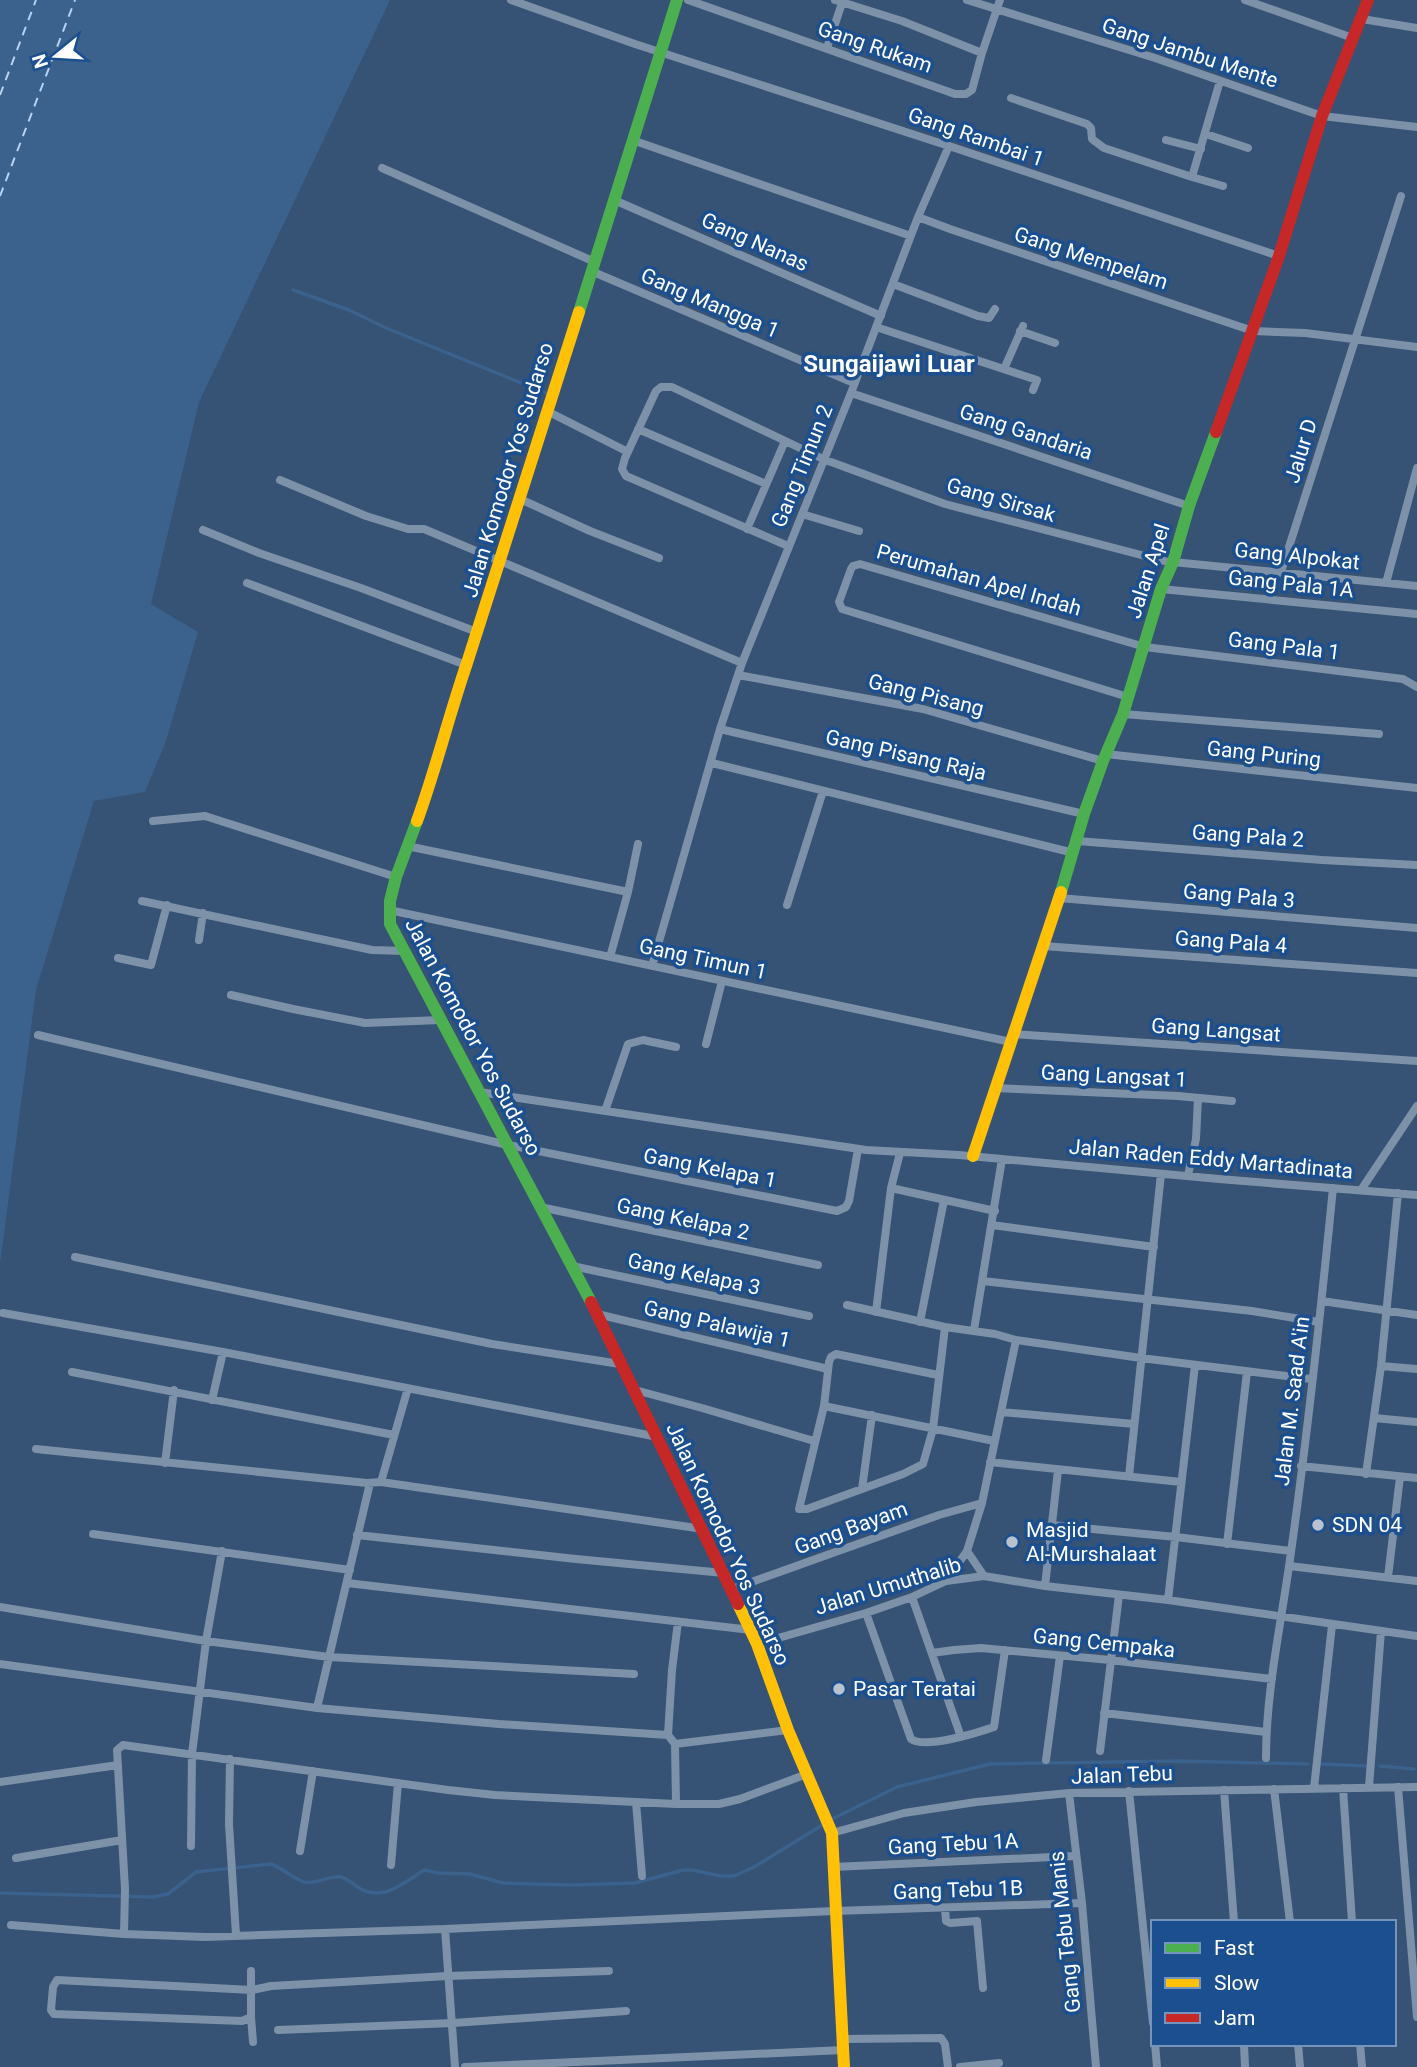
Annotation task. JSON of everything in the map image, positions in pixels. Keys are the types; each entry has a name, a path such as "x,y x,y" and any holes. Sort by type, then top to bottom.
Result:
{"street":[{"name":"Gang Rambai 1","path":"511,0 661,53 1279,256"},
{"name":"Jalan Komodor Yos Sudarso","path":"677,0 433,776 396,877 389,910 392,929 597,1314 732,1589 757,1644 788,1730 832,1830 844,2067"},
{"name":"Gang Rukam","path":"688,0 955,94 966,94 972,90 1000,0"},
{"name":"Gang Jambu Mente","path":"967,0 1155,58 1322,116 1417,127"},
{"path":"1245,0 1353,38"},
{"name":"Jalan Apel","path":"973,1156 1059,898 1084,814 1123,714 1189,506 1279,256 1322,116 1368,0"},
{"path":"827,48 840,1 902,21 982,53"},
{"path":"1362,19 1417,28"},
{"path":"1192,177 1220,81"},
{"path":"1011,98 1087,124 1091,128 1092,139 1104,148 1223,186"},
{"path":"1206,134 1248,148"},
{"path":"632,140 911,236"},
{"path":"1167,140 1201,149"},
{"name":"Gang Timun 2","path":"652,966 742,663 918,217 949,146"},
{"name":"Gang Mangga 1","path":"382,168 593,267 854,383"},
{"name":"Jalur D","path":"1281,572 1401,196"},
{"name":"Gang Nanas","path":"614,200 881,316"},
{"name":"Gang Mempelam","path":"918,217 1253,331 1305,333 1417,347"},
{"path":"893,284 978,316 989,318 995,309"},
{"path":"876,327 1037,380 1033,390"},
{"path":"1004,369 1022,328 1055,343"},
{"name":"Gang Sirsak","path":"638,429 656,391 661,387 672,387 823,459 945,504 1172,562"},
{"name":"Gang Gandaria","path":"850,393 1189,506"},
{"path":"547,411 628,452"},
{"path":"766,484 638,429 622,469 626,476 788,547"},
{"path":"747,529 785,441"},
{"path":"1385,583 1417,468"},
{"path":"280,480 366,516 408,529 424,529 742,663"},
{"path":"520,499 590,531 659,558"},
{"path":"802,513 859,531"},
{"path":"203,530 477,632"},
{"name":"Gang Alpokat","path":"1172,562 1417,586"},
{"name":"Perumahan Apel Indah","path":"1128,697 844,610 839,602 851,569 860,564 1145,647"},
{"path":"247,583 466,665"},
{"name":"Gang Pala 1A","path":"1161,589 1417,614"},
{"name":"Gang Pala 1","path":"1145,647 1403,679 1417,687"},
{"name":"Gang Pisang","path":"738,675 923,709 1105,757"},
{"path":"1123,714 1379,734"},
{"name":"Gang Pisang Raja","path":"720,730 1084,814"},
{"name":"Gang Puring","path":"1105,757 1417,788"},
{"path":"712,763 822,791 1075,847"},
{"path":"787,905 822,791"},
{"path":"153,821 205,816 396,877"},
{"path":"610,957 638,844"},
{"path":"407,846 628,892"},
{"name":"Gang Pala 2","path":"1075,847 1417,865"},
{"name":"Gang Pala 3","path":"1059,898 1417,928"},
{"path":"142,901 372,950 405,951"},
{"path":"118,958 151,965 167,905"},
{"name":"Gang Timun 1","path":"389,910 722,981 1012,1038"},
{"path":"199,940 202,913"},
{"name":"Gang Pala 4","path":"1043,946 1417,973"},
{"path":"706,1044 722,981"},
{"path":"231,995 365,1023 440,1020"},
{"name":"Gang Kelapa 1","path":"38,1035 508,1144 836,1211 846,1207 849,1201 858,1149"},
{"name":"Gang Langsat","path":"1012,1038 1417,1061"},
{"path":"605,1111 628,1044 643,1040 676,1047"},
{"name":"Gang Langsat 1","path":"994,1088 1232,1101"},
{"name":"Jalan Raden Eddy Martadinata","path":"479,1092 858,1149 973,1156 1361,1190 1417,1106"},
{"path":"1188,1175 1196,1139 1198,1098"},
{"path":"876,1312 891,1188 900,1153"},
{"path":"974,1331 1002,1159"},
{"path":"1129,1476 1161,1174"},
{"path":"891,1188 995,1211"},
{"name":"Jalan M. Saad A'in","path":"1266,1758 1272,1679 1291,1551 1333,1188"},
{"path":"1361,1190 1417,1195"},
{"path":"1366,1474 1381,1366 1398,1193"},
{"path":"919,1322 944,1200"},
{"name":"Gang Kelapa 2","path":"540,1207 818,1265"},
{"path":"992,1225 1154,1247"},
{"path":"75,1258 492,1345 620,1364"},
{"name":"Gang Kelapa 3","path":"572,1266 809,1316"},
{"path":"983,1281 1252,1311 1319,1322"},
{"path":"1322,1301 1417,1315"},
{"path":"846,1305 1016,1340 1195,1366 1311,1379"},
{"path":"3,1313 223,1352 658,1437"},
{"name":"Gang Palawija 1","path":"597,1314 828,1369"},
{"path":"938,1375 841,1354 831,1357 824,1405 798,1506 800,1510 903,1474 923,1464 933,1429 945,1327"},
{"path":"946,1581 967,1551 982,1503 1016,1340"},
{"path":"212,1401 223,1352"},
{"path":"1168,1600 1195,1366"},
{"path":"1381,1366 1417,1369"},
{"path":"72,1372 394,1434"},
{"path":"1227,1544 1247,1372"},
{"path":"381,1482 408,1388"},
{"path":"165,1463 174,1390"},
{"path":"635,1390 814,1441"},
{"path":"824,1405 994,1441"},
{"path":"1001,1412 1134,1424"},
{"path":"862,1489 872,1416"},
{"path":"1374,1418 1417,1422"},
{"path":"36,1449 381,1482 703,1529"},
{"path":"990,1462 1181,1482"},
{"path":"1301,1466 1417,1478"},
{"path":"1045,1586 1058,1471"},
{"path":"1388,1577 1399,1476"},
{"path":"317,1708 370,1483"},
{"name":"Gang Bayam","path":"732,1589 939,1515 982,1503"},
{"path":"1051,1525 1291,1551"},
{"path":"93,1534 350,1570"},
{"path":"357,1535 723,1573"},
{"path":"191,1846 192,1754 206,1641 222,1551"},
{"path":"967,1551 984,1576"},
{"path":"1289,1566 1417,1581"},
{"name":"Jalan Umuthalib","path":"757,1644 866,1613 912,1597 946,1581 984,1576 1417,1636"},
{"path":"347,1583 751,1630"},
{"path":"1100,1751 1119,1595"},
{"path":"912,1597 961,1737"},
{"path":"0,1607 206,1641 329,1657 634,1674"},
{"path":"866,1613 911,1739 919,1743 961,1737 996,1726 1005,1650"},
{"path":"676,1804 675,1744 668,1735 678,1622"},
{"path":"1314,1788 1332,1625"},
{"path":"1369,1787 1381,1631"},
{"name":"Gang Cempaka","path":"932,1653 970,1648 1005,1650 1272,1679"},
{"path":"1046,1760 1060,1656"},
{"path":"0,1664 317,1708 668,1735"},
{"path":"1104,1713 1266,1732"},
{"path":"675,1744 788,1730"},
{"path":"124,1934 125,1889 117,1750 124,1745 495,1795 676,1804 719,1804 807,1774"},
{"path":"230,1759 229,1825 236,1936"},
{"path":"0,1782 118,1765"},
{"path":"300,1851 313,1771"},
{"path":"391,1865 398,1783"},
{"path":"1398,1787 1417,2017"},
{"name":"Jalan Tebu","path":"832,1830 904,1813 976,1802 1069,1793 1417,1787"},
{"path":"1343,1788 1352,1920"},
{"path":"1274,1789 1290,1920"},
{"path":"1224,1790 1234,1920"},
{"path":"1129,1791 1149,1932 1151,1978"},
{"name":"Gang Tebu Manis","path":"1069,1793 1097,2067"},
{"path":"636,1802 642,1876"},
{"path":"16,1858 122,1840"},
{"name":"Gang Tebu 1A","path":"833,1867 1075,1856"},
{"name":"Gang Tebu 1B","path":"11,1925 205,1937 1082,1903"},
{"path":"945,1909 946,1921 950,1923 977,1921 983,1989"},
{"path":"445,1929 455,2067"},
{"path":"251,2017 238,2022 54,2014 51,2010 53,1987 57,1980 252,1990 271,1986 448,1976 609,1970"},
{"path":"251,1971 253,2042"},
{"path":"278,2030 453,2023 626,2011"},
{"path":"465,2067 941,2038 945,2044 948,2067"},
{"path":"1155,2046 1157,2067"},
{"path":"1244,2046 1245,2067"},
{"path":"1298,2046 1300,2067"},
{"path":"1360,2046 1362,2067"},
{"path":"960,2067 999,2063"}],"water":[{"path":"0,0 390,0 199,402 151,604 198,632 166,741 145,792 94,801 36,990 0,1264"}],"waterway":[{"path":"293,290 349,310 386,328 546,393"},
{"path":"830,1820 897,1787 990,1764 1181,1761 1308,1764"},
{"path":"1322,1764 1367,1766"},
{"path":"1380,1766 1414,1769"},
{"path":"0,1893 154,1897 168,1894 196,1872 271,1864 304,1882 341,1877 362,1890 373,1893 396,1888 424,1870 470,1874 503,1883 570,1885 635,1883 683,1870 734,1876 754,1867 824,1824"}],"ferry route":[{"path":"0,95 36,0"},
{"path":"0,196 75,0"}],"traffic: fast":[{"path":"579,312 677,0"},
{"path":"1061,892 1084,814 1123,714 1161,589 1173,562 1189,506 1216,432"},
{"path":"417,821 396,877 390,901 390,924 591,1302"}],"traffic: slow":[{"path":"417,821 579,312"},
{"path":"973,1156 1061,892"},
{"path":"738,1604 757,1644 788,1730 832,1833 844,2067"}],"traffic: jam":[{"path":"1216,432 1279,256 1322,116 1368,0"},
{"path":"591,1302 738,1604"}],"place":[{"name":"SDN 04","path":"1318,1525"},
{"name":"Masjid Al-Murshalaat","path":"1012,1542"},
{"name":"Pasar Teratai","path":"839,1689"}],"district":[{"name":"Sungaijawi Luar","path":"889,364"}]}
